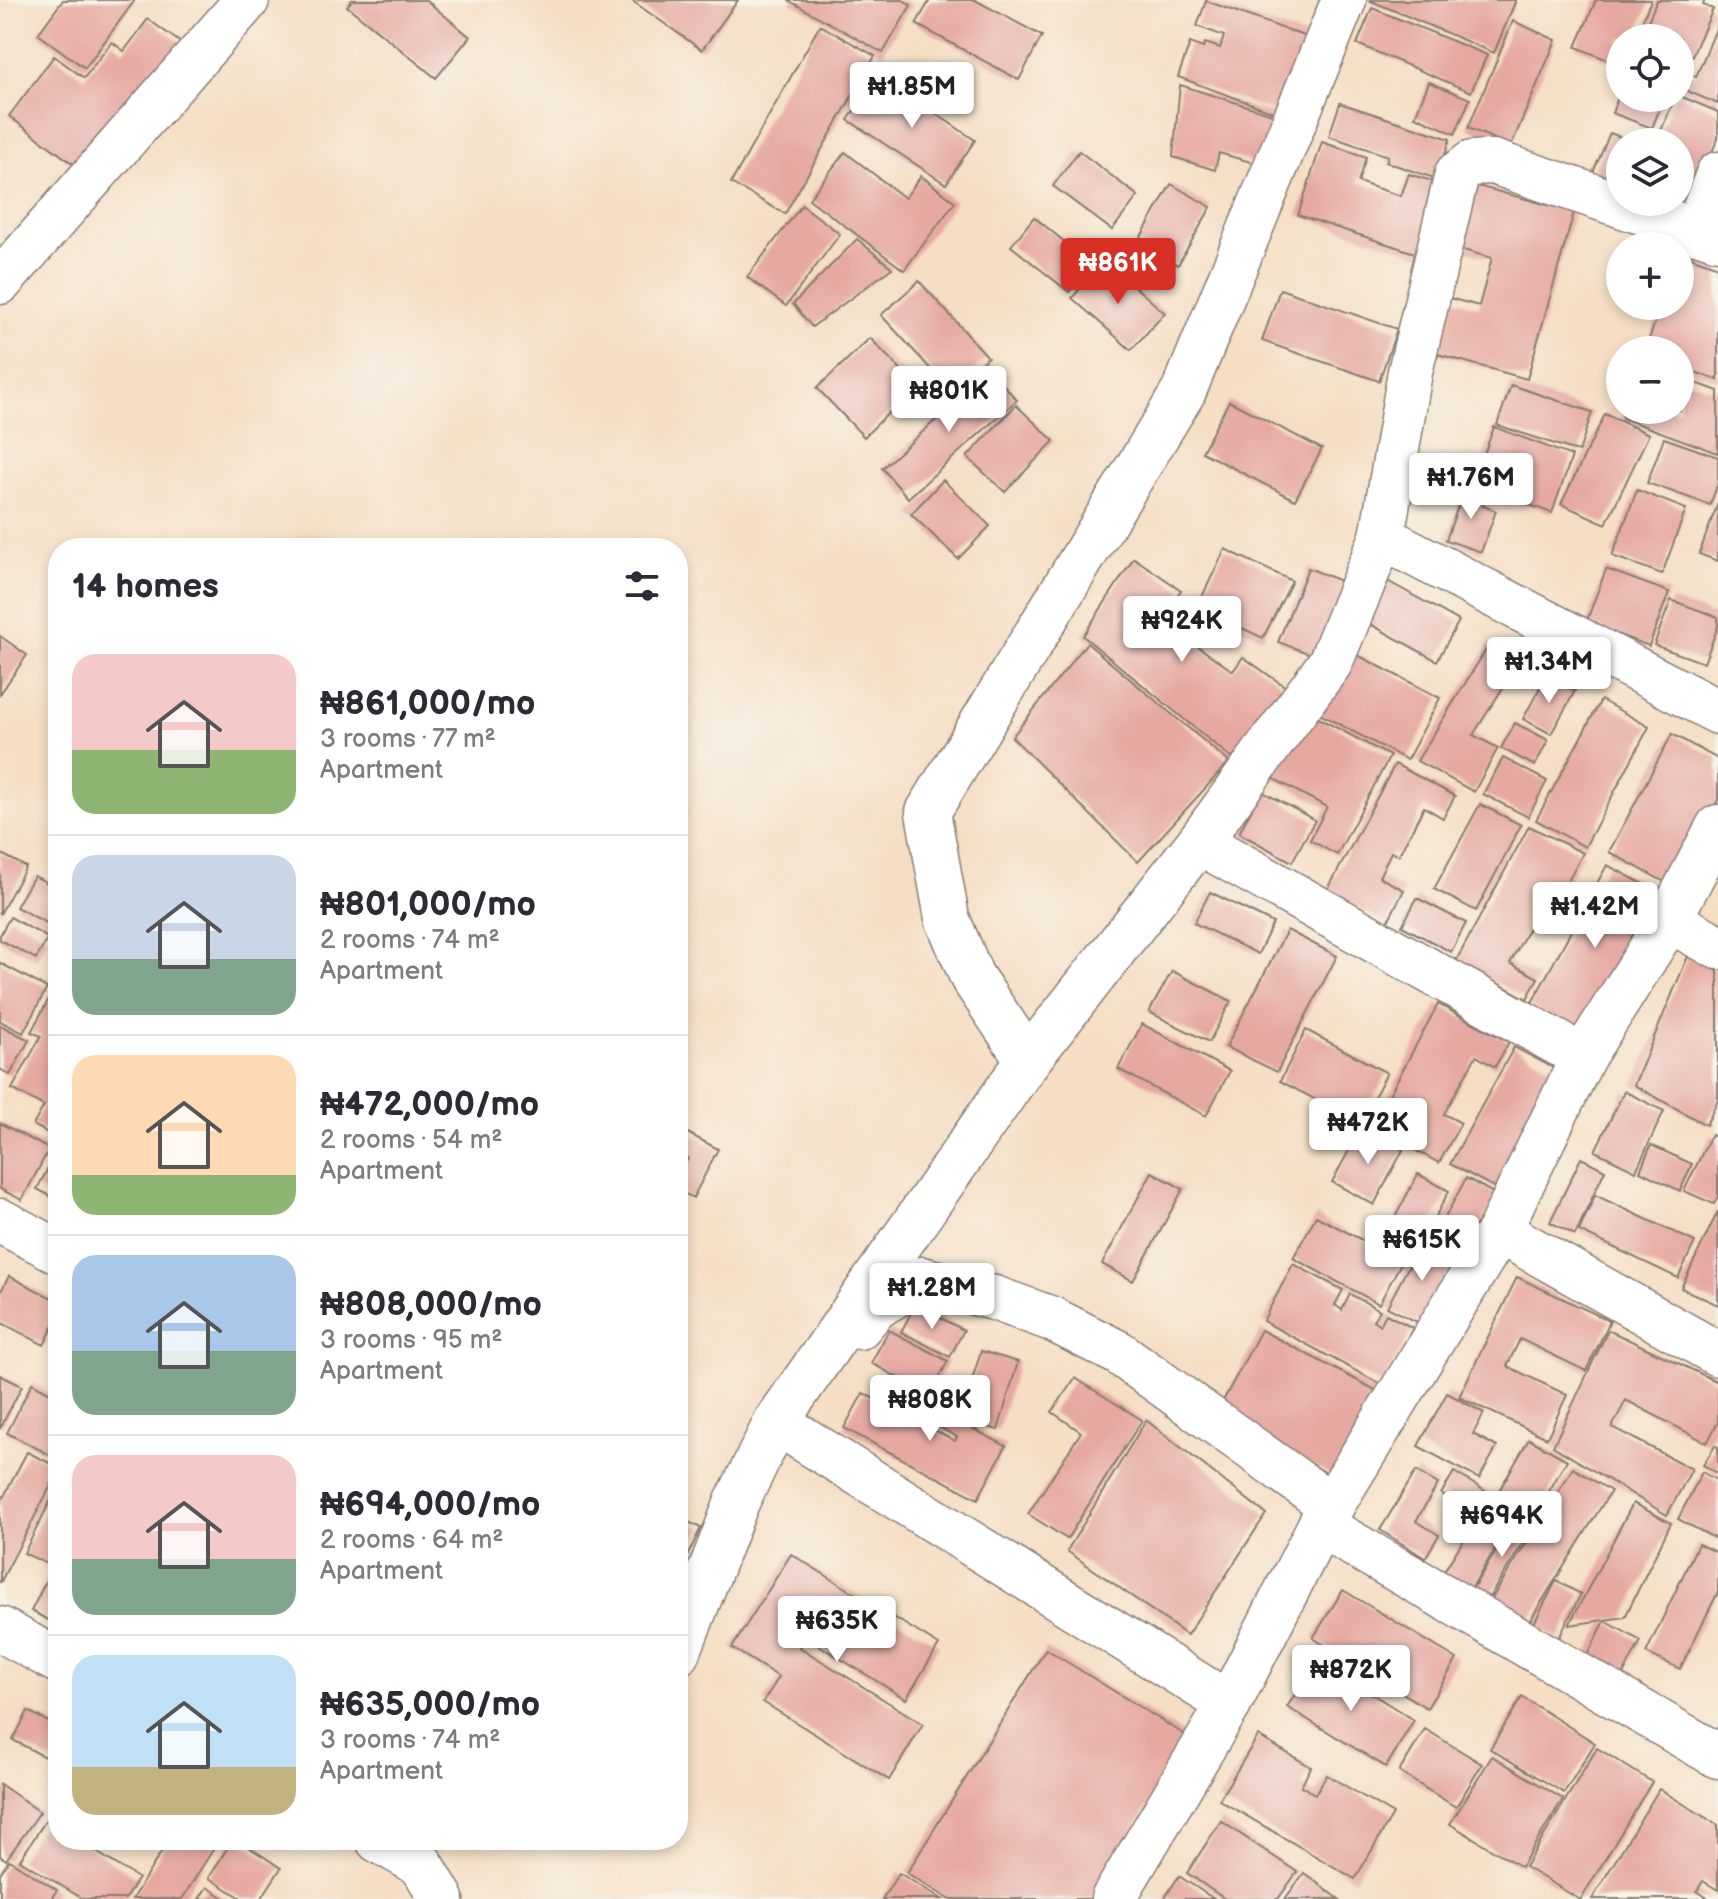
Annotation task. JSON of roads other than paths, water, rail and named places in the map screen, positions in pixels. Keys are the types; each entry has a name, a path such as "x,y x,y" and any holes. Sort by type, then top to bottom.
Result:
{"street":[{"path":"0,282 247,0"},
{"path":"1028,1060 972,977 947,918 928,812 1184,391 1344,0"},
{"path":"688,1627 737,1502 776,1422 1028,1060 1199,842 1330,663 1382,537 1410,372 1457,174 1472,163 1493,162 1707,235 1718,174"},
{"path":"1382,537 1718,712"},
{"path":"1113,1899 1229,1704 1326,1516 1499,1231 1583,1057 1669,920 1718,827"},
{"path":"1199,842 1583,1057"},
{"path":"1669,920 1718,947"},
{"path":"0,1221 48,1246"},
{"path":"1499,1231 1718,1354"},
{"path":"776,1422 876,1307 922,1279 994,1298 1052,1319 1119,1353 1326,1516 1718,1756"},
{"path":"776,1422 1229,1704"},
{"path":"0,1629 48,1655"},
{"path":"396,1850 422,1865 442,1899"}]}
